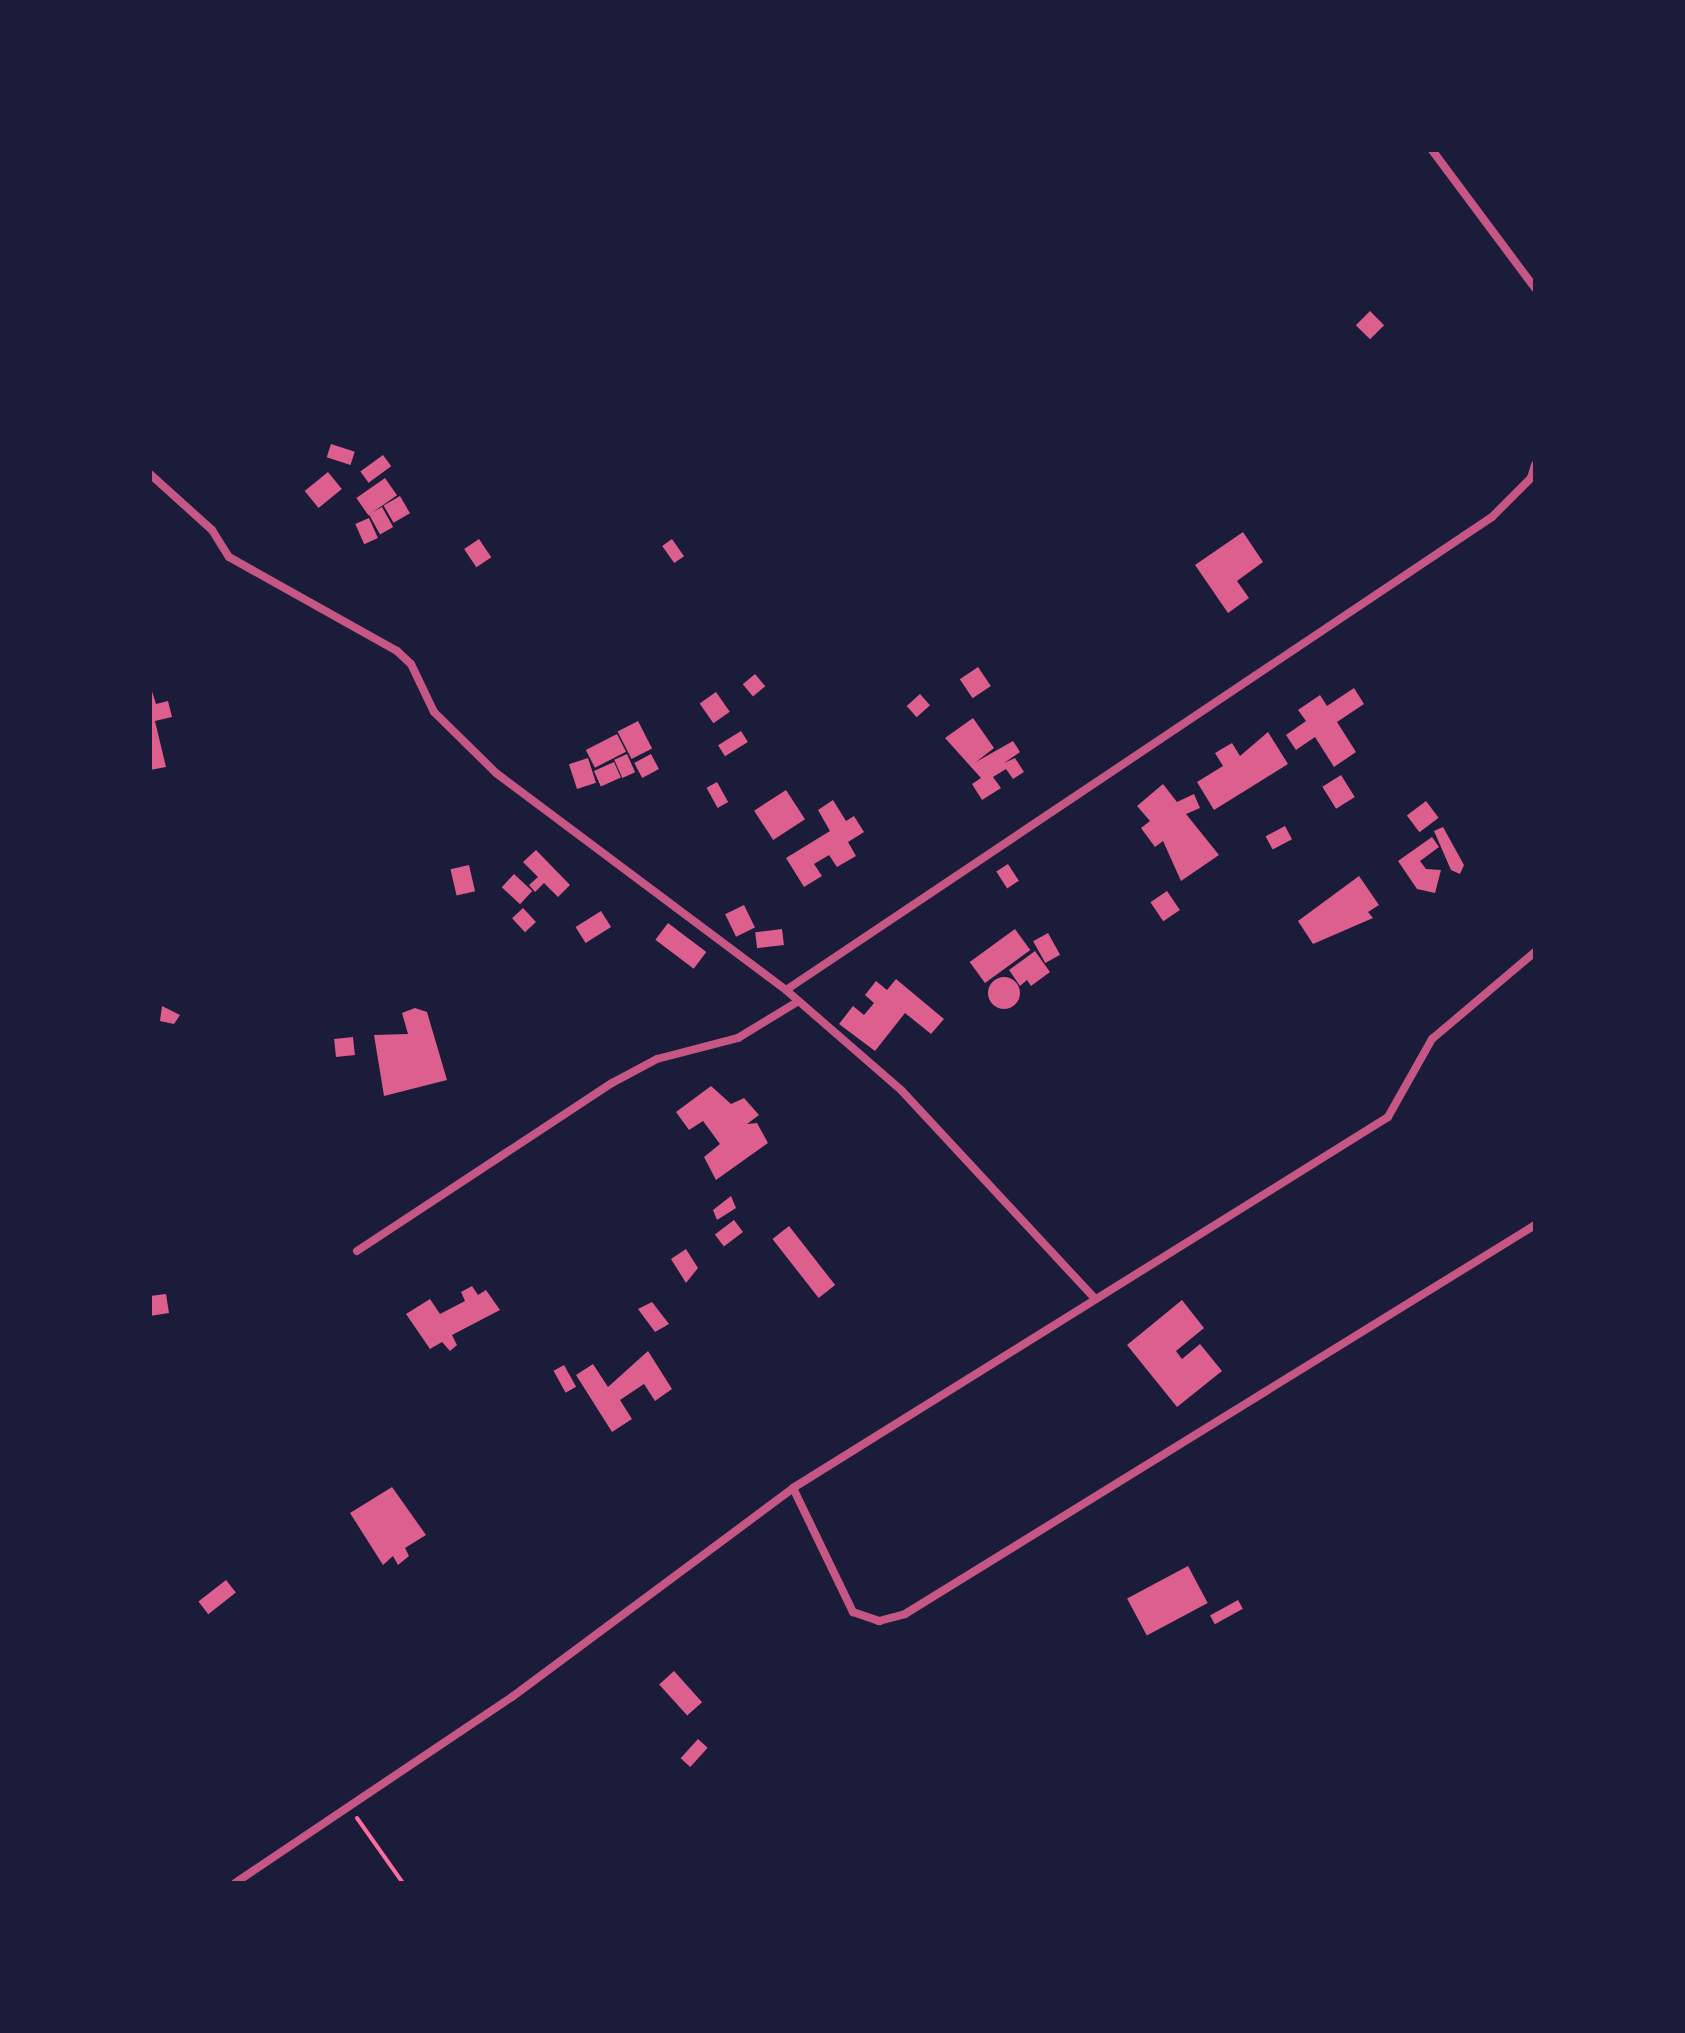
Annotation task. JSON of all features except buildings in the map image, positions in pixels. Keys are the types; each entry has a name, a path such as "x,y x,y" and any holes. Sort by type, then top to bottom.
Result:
{"street":[{"path":"1432,150 1535,288"},
{"path":"786,990 1492,518 1535,465"},
{"path":"150,474 212,530 230,557 397,651 411,664 434,712 496,772 786,990 902,1091 1095,1299"},
{"path":"235,1883 346,1802 512,1696 793,1488 1388,1117 1432,1038 1535,952"},
{"path":"357,1251 612,1082 657,1059 738,1038 797,1002"},
{"path":"793,1488 853,1612 879,1622 905,1614 1535,1225"}],"path":[{"path":"346,1802 404,1883"}]}
